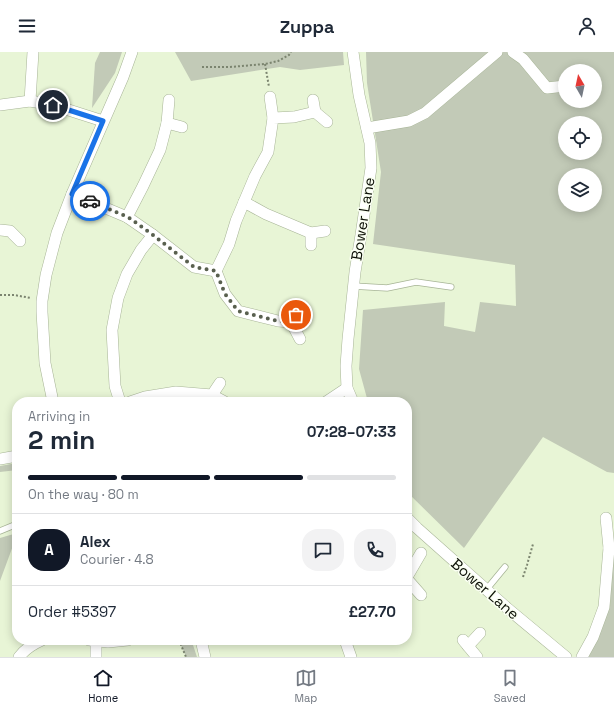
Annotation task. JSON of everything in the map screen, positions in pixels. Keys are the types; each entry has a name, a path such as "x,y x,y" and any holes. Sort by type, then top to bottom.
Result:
{"street":[{"path":"30,101 33,52"},
{"path":"52,397 45,363 42,312 46,275 57,233 72,194 123,77 132,52"},
{"name":"Bower Lane","path":"350,397 347,388 346,366 348,339 353,286 371,168 370,143 359,95 353,52"},
{"path":"366,128 409,121 425,113 497,52"},
{"path":"513,52 523,59 547,88 558,87"},
{"path":"270,97 273,118 268,152 255,176 236,221 229,244 216,271 225,294 238,311 278,321 290,322"},
{"path":"128,217 160,150 167,123 169,100"},
{"path":"313,100 315,112 327,122"},
{"path":"0,104 30,101 53,105 103,121"},
{"path":"273,118 294,117 315,112"},
{"path":"167,123 182,127"},
{"path":"72,194 128,217 194,267 216,271"},
{"path":"244,202 266,214 311,233 325,231"},
{"path":"9,228 20,241"},
{"path":"311,233 311,245"},
{"path":"118,397 115,386 112,330 118,298 127,274 141,250 153,235"},
{"path":"290,322 302,308"},
{"path":"290,322 300,339"},
{"path":"212,394 220,383"},
{"path":"334,397 347,388"},
{"path":"150,397 176,392 212,394 217,397"},
{"path":"0,459 12,457"},
{"path":"582,657 593,637 604,607 611,549 606,518"},
{"name":"Bower Lane","path":"412,523 486,590 566,657"},
{"path":"412,569 421,553"},
{"path":"412,584 421,595"},
{"path":"477,657 465,643 480,633"},
{"path":"19,657 22,652 32,645"},
{"path":"94,645 96,657"},
{"path":"202,645 206,657"},
{"path":"347,645 351,657"}],"lane":[{"path":"353,286 387,288 416,282 452,287"},
{"path":"0,531 12,526"},
{"path":"486,590 505,567"}],"path":[{"path":"202,67 230,67 265,64 278,61 289,55 291,52"},
{"path":"265,64 270,97"},
{"path":"0,295 14,295 42,301"},
{"path":"523,577 533,544"},
{"path":"181,645 186,657"}],"green space":[{"path":"100,52 122,52 115,73 92,108 95,63"},
{"path":"175,52 343,52 344,65 300,70 280,67 191,81"},
{"path":"366,52 614,52 614,473 607,472 543,437 464,548 412,497 412,397 367,397 359,369 363,310 445,302 444,326 475,332 480,302 516,306 515,265 373,244 381,172 367,83"},
{"path":"12,464 12,471 0,472 0,466"},
{"path":"12,534 12,548 0,581 0,538"},
{"path":"613,555 614,657 588,657 610,606"},
{"path":"181,645 193,645 197,657 186,657"}],"way so far":[{"path":"90,201 128,217 194,267 216,271 225,294 238,311 278,321 290,322 296,315"}],"route":[{"path":"53,105 103,121 72,194 90,201"}]}
